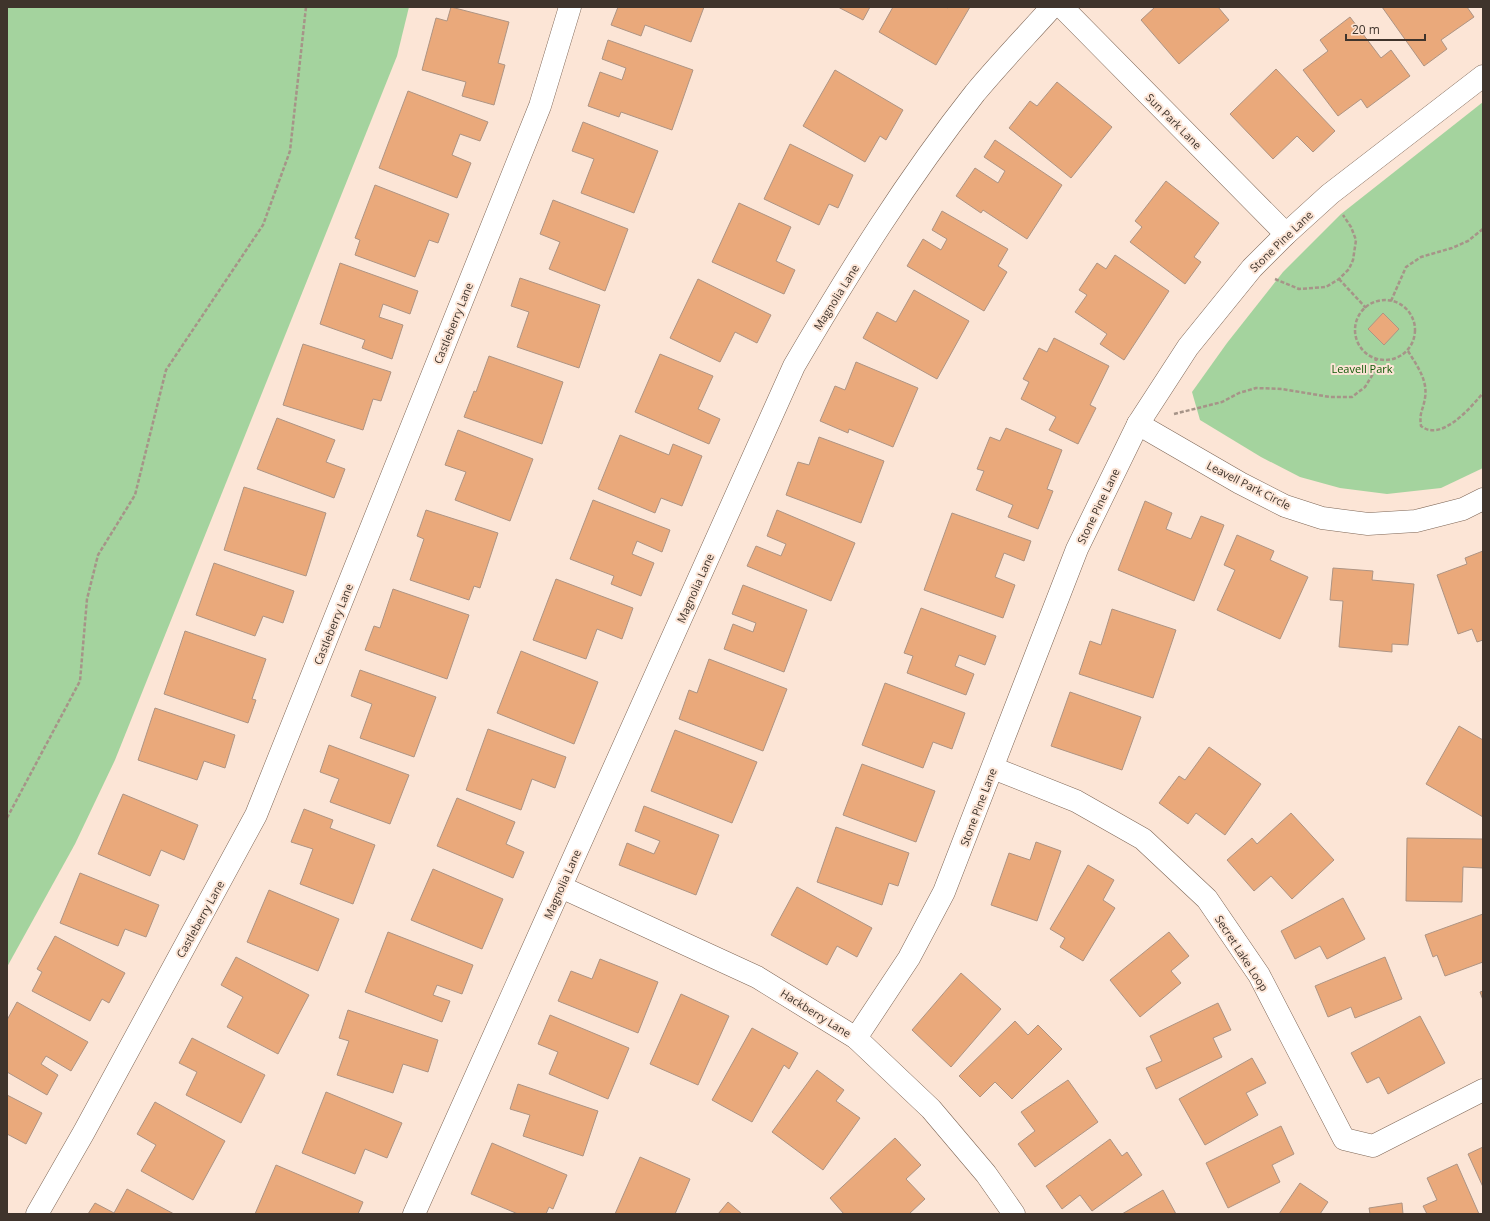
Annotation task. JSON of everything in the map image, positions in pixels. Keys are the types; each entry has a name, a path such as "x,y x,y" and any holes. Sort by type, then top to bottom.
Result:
{"street":[{"name":"Castleberry Lane","path":"37,1214 84,1132 256,815 540,106 570,7"},
{"name":"Magnolia Lane","path":"414,1214 794,366 839,289 914,176 976,93 1052,7"},
{"name":"Sun Park Lane","path":"1062,7 1286,234"},
{"name":"Stone Pine Lane","path":"856,1038 909,958 944,892 1077,549 1138,424 1188,347 1252,268 1286,234 1330,194 1483,76"},
{"name":"Leavell Park Circle","path":"1138,424 1240,483 1285,506 1322,518 1368,524 1416,521 1463,509 1483,499"},
{"name":"Secret Lake Loop","path":"993,768 1076,801 1143,839 1207,899 1259,975 1344,1139 1373,1146 1483,1090"},
{"name":"Hackberry Lane","path":"561,887 757,977 856,1038 931,1109 986,1174 1014,1214"}],"path":[{"path":"7,818 80,681 87,598 98,556 135,494 166,370 263,224 290,150 306,7"},
{"path":"1252,268 1299,289 1326,287 1339,279 1349,269 1353,260 1356,240 1351,227 1330,194"},
{"path":"1391,301 1406,267 1422,257 1452,248 1468,241 1483,228"},
{"path":"1339,279 1366,308"},
{"path":"1377,301 1391,301 1400,304 1407,309 1415,325 1415,335 1413,343 1408,351 1401,357 1385,361 1376,360 1363,351 1356,337 1355,329 1357,321 1366,308 1377,301"},
{"path":"1408,351 1420,369 1426,388 1425,400 1420,417 1422,426 1430,430 1442,429 1458,419 1483,393"},
{"path":"1138,424 1196,407 1222,402 1239,393 1256,388 1282,389 1330,397 1352,397 1365,387 1373,374 1376,360"}],"green space":[{"path":"7,7 409,7 397,56 115,760 75,844 7,967"},
{"name":"Leavell Park","path":"1483,102 1483,468 1441,488 1387,494 1340,488 1300,477 1261,457 1200,420 1192,392 1227,343 1283,272 1341,214"}],"building":[{"path":"451,7 509,22 498,63 505,65 494,105 462,96 466,82 422,70 436,18 447,21"},
{"path":"618,7 704,7 691,42 645,25 641,36 611,25"},
{"path":"838,7 870,7 863,20"},
{"path":"893,7 970,7 936,65 879,32"},
{"path":"1155,7 1218,7 1229,20 1179,64 1141,20"},
{"path":"1382,7 1467,7 1474,17 1441,40 1447,49 1424,66"},
{"path":"1350,17 1381,58 1391,50 1410,76 1367,108 1361,99 1338,116 1303,70 1328,51 1320,40"},
{"path":"608,40 693,70 672,130 621,112 619,117 588,106 600,72 622,80 626,68 602,59"},
{"path":"1276,69 1335,131 1313,152 1297,136 1273,159 1230,114"},
{"path":"835,70 903,110 886,140 880,136 865,162 803,126"},
{"path":"1057,82 1112,127 1071,178 1009,128 1030,101 1037,106"},
{"path":"408,91 488,122 480,141 460,134 452,155 471,163 457,198 379,168"},
{"path":"583,122 658,151 634,213 581,193 594,159 572,151"},
{"path":"995,140 1062,185 1027,239 983,210 981,213 956,196 975,168 998,183 1005,171 984,157"},
{"path":"790,144 853,175 838,208 829,204 819,225 764,199"},
{"path":"1166,181 1219,223 1194,257 1201,262 1185,284 1130,242 1142,227 1135,221"},
{"path":"375,185 449,214 438,243 429,240 415,277 355,255 360,240 355,238"},
{"path":"553,200 628,229 605,291 549,269 560,242 540,234"},
{"path":"739,203 791,227 776,261 795,270 784,294 712,262"},
{"path":"942,211 1008,249 998,266 1007,272 984,311 907,266 923,239 941,250 947,239 932,230"},
{"path":"1115,255 1169,291 1124,360 1100,344 1107,334 1075,312 1087,295 1079,290 1097,263 1106,269"},
{"path":"340,263 418,291 410,314 383,304 379,317 403,325 392,359 362,348 365,340 320,324"},
{"path":"520,278 600,305 579,368 517,347 529,312 511,306"},
{"path":"698,279 771,315 757,343 735,332 720,362 670,338"},
{"path":"914,290 969,321 937,379 863,338 877,312 896,322"},
{"path":"1383,313 1399,329 1384,345 1368,329"},
{"path":"1054,338 1109,366 1090,405 1096,408 1078,444 1049,430 1056,417 1021,399 1029,382 1023,379 1039,348 1047,352"},
{"path":"303,344 391,372 381,401 373,399 363,430 283,405"},
{"path":"660,354 713,376 698,409 720,419 709,444 635,412"},
{"path":"489,356 563,382 542,444 464,417 474,391 476,392"},
{"path":"856,362 918,388 893,447 849,429 848,433 820,421 835,386 845,390"},
{"path":"277,418 335,440 326,462 345,469 334,498 257,469"},
{"path":"1006,428 1062,450 1047,489 1053,491 1038,529 1008,517 1013,505 976,490 984,471 977,469 990,437 1000,441"},
{"path":"458,430 533,459 510,521 455,500 466,472 445,465"},
{"path":"620,435 669,455 673,444 702,456 682,506 661,498 655,513 598,489"},
{"path":"819,437 884,461 861,523 786,495 798,462 809,465"},
{"path":"244,487 326,513 306,576 224,550"},
{"path":"593,500 670,530 662,552 637,541 632,554 654,563 641,596 611,584 614,576 570,559"},
{"path":"1145,501 1172,513 1166,529 1191,539 1201,516 1224,525 1194,601 1118,570"},
{"path":"426,510 498,533 480,588 474,586 469,600 410,580 424,539 417,536"},
{"path":"777,510 855,543 831,601 747,566 756,546 781,556 786,544 767,536"},
{"path":"952,513 1031,541 1024,561 1004,553 995,577 1015,585 1003,618 924,590"},
{"path":"1237,535 1274,551 1270,560 1308,577 1280,639 1217,610 1235,570 1224,565"},
{"path":"1483,551 1483,640 1477,642 1472,629 1458,634 1437,575 1467,564 1465,558"},
{"path":"214,563 294,591 283,623 263,616 255,636 196,615"},
{"path":"1333,568 1373,571 1372,580 1414,584 1408,645 1392,644 1392,652 1339,647 1343,601 1330,600"},
{"path":"556,579 633,608 622,639 597,629 586,659 533,640"},
{"path":"743,585 807,610 784,672 724,649 733,624 753,632 756,623 732,614"},
{"path":"393,589 469,615 447,679 365,650 374,626 380,628"},
{"path":"921,608 996,636 985,665 959,655 955,666 974,674 966,695 907,673 913,656 904,653"},
{"path":"1112,609 1176,630 1153,698 1079,674 1090,641 1101,645"},
{"path":"185,631 266,659 252,699 256,700 248,723 164,694"},
{"path":"521,651 598,682 574,744 497,713"},
{"path":"709,659 787,689 763,751 679,719 689,690 697,693"},
{"path":"360,670 436,697 414,757 360,738 372,704 351,696"},
{"path":"885,683 965,713 952,749 933,742 923,768 862,745"},
{"path":"1070,692 1141,717 1122,770 1051,746"},
{"path":"155,708 235,735 225,768 204,761 197,780 138,760"},
{"path":"1459,726 1483,740 1483,817 1426,784"},
{"path":"488,729 566,757 555,788 532,779 521,810 466,790"},
{"path":"675,730 757,762 732,823 651,791"},
{"path":"329,745 409,775 390,824 330,802 339,779 320,772"},
{"path":"1209,747 1261,784 1225,835 1196,813 1188,824 1159,803 1179,776 1185,780"},
{"path":"862,764 935,791 916,842 843,815"},
{"path":"123,794 198,825 184,860 161,850 150,876 98,854"},
{"path":"457,798 515,822 506,844 524,852 513,878 437,846"},
{"path":"644,806 719,835 696,895 619,865 627,843 654,854 660,841 635,831"},
{"path":"304,809 333,820 330,828 375,845 353,904 300,884 313,849 291,842"},
{"path":"1291,813 1334,860 1292,899 1271,876 1254,891 1227,860 1252,838 1257,844"},
{"path":"836,827 909,853 898,886 889,883 882,905 817,882"},
{"path":"1407,838 1483,839 1483,868 1463,867 1462,902 1406,901"},
{"path":"1036,842 1061,851 1037,921 991,905 1009,853 1030,860"},
{"path":"1088,865 1114,880 1103,900 1115,908 1083,961 1060,947 1065,938 1050,929"},
{"path":"433,869 503,899 482,949 411,920"},
{"path":"80,873 159,905 146,937 125,929 118,946 60,923"},
{"path":"797,887 872,928 857,957 837,946 827,965 771,935"},
{"path":"269,890 339,919 318,971 247,942"},
{"path":"1343,898 1365,939 1327,959 1320,946 1295,959 1281,931"},
{"path":"1483,914 1483,962 1445,976 1437,955 1433,957 1425,935"},
{"path":"388,932 473,965 462,994 437,985 433,995 450,1001 442,1022 365,992"},
{"path":"1169,932 1189,956 1171,971 1181,983 1140,1017 1110,980"},
{"path":"55,936 125,973 109,1003 102,999 90,1021 32,991 42,972 37,969"},
{"path":"236,957 309,995 278,1054 227,1027 243,997 221,985"},
{"path":"1385,957 1402,999 1355,1018 1351,1007 1328,1017 1315,986"},
{"path":"600,959 658,982 638,1033 558,1001 571,971 592,979"},
{"path":"961,973 1001,1009 951,1067 912,1030"},
{"path":"1483,991 1483,1000 1480,992"},
{"path":"681,994 729,1016 698,1085 650,1064"},
{"path":"17,1002 88,1042 71,1071 46,1056 41,1064 58,1075 47,1095 7,1072 7,1020"},
{"path":"1218,1003 1231,1030 1213,1038 1222,1057 1156,1089 1146,1068 1162,1061 1150,1036"},
{"path":"348,1010 438,1040 428,1072 403,1064 393,1093 337,1075 349,1041 339,1038"},
{"path":"550,1015 629,1048 608,1099 549,1074 558,1052 538,1044"},
{"path":"1420,1016 1445,1063 1388,1094 1379,1077 1367,1083 1351,1053"},
{"path":"1015,1021 1028,1035 1038,1025 1062,1049 1012,1099 995,1082 980,1097 959,1076"},
{"path":"752,1028 798,1053 789,1069 784,1065 752,1122 712,1100"},
{"path":"192,1038 265,1075 241,1123 186,1095 197,1072 179,1063"},
{"path":"1252,1058 1266,1083 1246,1093 1258,1115 1205,1145 1179,1099"},
{"path":"817,1070 844,1090 836,1101 860,1118 823,1170 772,1132"},
{"path":"1068,1080 1098,1122 1035,1167 1018,1144 1035,1131 1021,1112"},
{"path":"518,1084 598,1111 583,1156 523,1136 530,1115 510,1109"},
{"path":"326,1092 402,1123 387,1158 365,1149 355,1174 302,1153"},
{"path":"7,1095 42,1113 26,1144 7,1134"},
{"path":"155,1102 225,1141 193,1200 141,1171 156,1145 137,1134"},
{"path":"1281,1126 1294,1154 1272,1165 1280,1182 1228,1208 1206,1163"},
{"path":"895,1138 921,1165 906,1179 925,1199 909,1214 844,1214 830,1198"},
{"path":"1110,1139 1122,1156 1127,1152 1142,1175 1092,1211 1080,1195 1062,1209 1046,1186"},
{"path":"492,1143 567,1175 553,1209 549,1207 546,1214 518,1214 471,1194"},
{"path":"1483,1147 1483,1187 1468,1154"},
{"path":"640,1157 690,1179 675,1214 615,1214"},
{"path":"1457,1164 1479,1214 1427,1214 1423,1206 1437,1200 1427,1178"},
{"path":"276,1165 363,1202 358,1214 255,1214"},
{"path":"1300,1183 1328,1202 1320,1214 1279,1214"},
{"path":"127,1189 174,1214 88,1214 95,1203 114,1213"},
{"path":"1163,1190 1176,1214 1122,1214"},
{"path":"728,1202 742,1214 718,1214"},
{"path":"1402,1203 1403,1214 1370,1214 1369,1208"}]}
